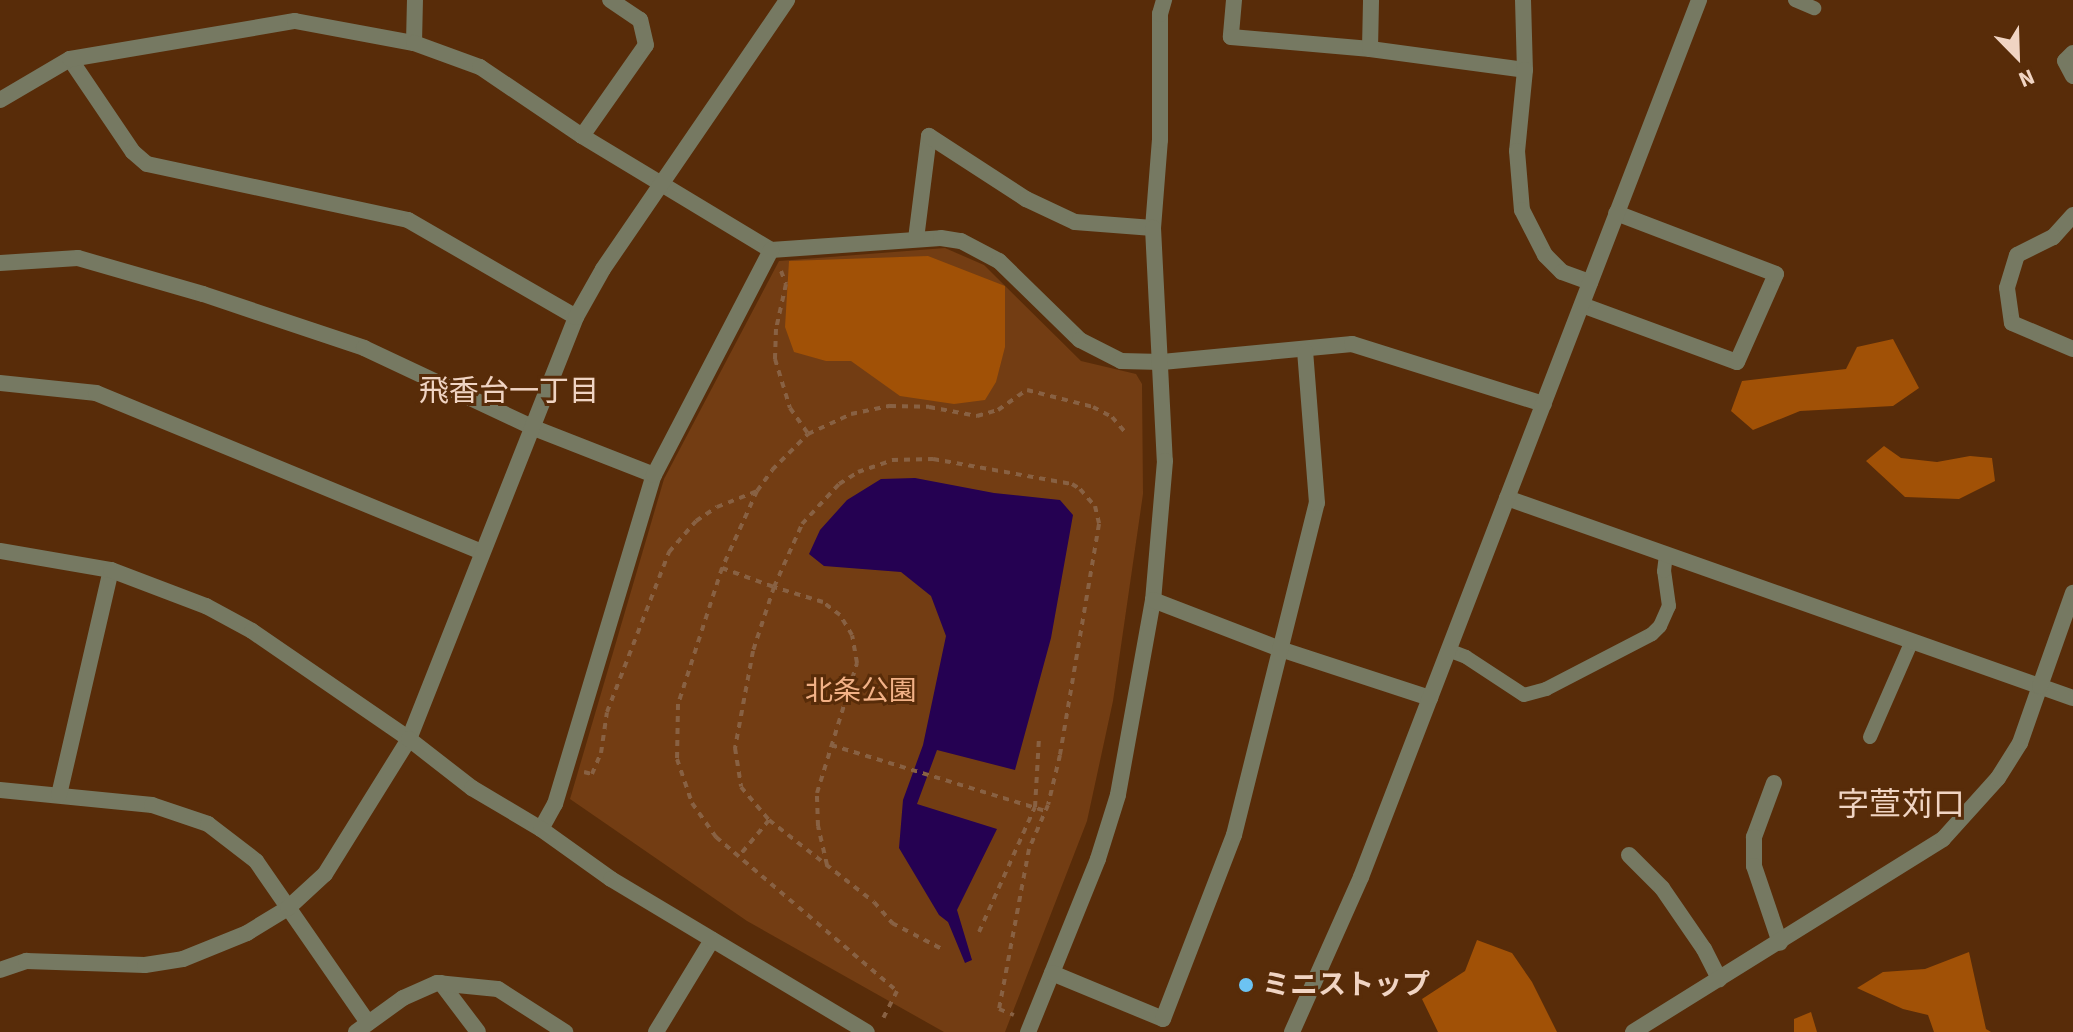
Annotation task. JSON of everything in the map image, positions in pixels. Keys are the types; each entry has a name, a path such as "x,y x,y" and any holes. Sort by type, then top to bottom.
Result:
{"street":[{"path":"414,43 415,0"},
{"path":"582,136 646,45 640,20 610,0"},
{"path":"0,970 26,961 145,965 183,959 214,949 288,908 325,874 409,739 576,317 603,269 787,0"},
{"path":"1028,1032 1098,859 1118,795 1153,600 1164,476 1162,362 1153,228 1160,140 1160,14 1164,0"},
{"path":"1234,0 1231,37 1370,49 1525,70"},
{"path":"1370,49 1371,0"},
{"path":"1523,0 1525,70 1517,151 1522,210 1545,255 1562,272 1590,282"},
{"path":"1292,1032 1361,877 1699,0"},
{"path":"0,100 70,59 295,21 414,43 480,67 768,255 916,239 961,241 987,252 1080,340 1100,353 1121,361 1162,362 1305,351 1352,344 1544,404"},
{"path":"2073,53 2065,61 2073,76"},
{"path":"70,59 133,152 147,164 408,220 576,317"},
{"path":"916,239 929,136 1026,199 1075,222 1153,228"},
{"path":"1582,305 1737,362 1776,274 1616,213"},
{"path":"2073,215 2053,237 2017,255 2007,288 2012,323 2073,349"},
{"path":"541,829 555,804 654,475 768,255"},
{"path":"0,263 78,258 203,294 364,348 534,428 654,475"},
{"path":"1052,973 1163,1019 1234,835 1317,503 1305,351"},
{"path":"0,383 96,393 482,552"},
{"path":"1507,498 2073,698"},
{"path":"0,551 111,570 206,606 252,631 409,739 472,788 541,829 611,879 867,1032"},
{"path":"59,795 111,570"},
{"path":"1633,1032 1943,839 1968,815 2020,743 2073,593"},
{"path":"1153,600 1280,649 1430,698"},
{"path":"1774,783 1754,837 1754,866 1780,943"},
{"path":"0,790 152,805 208,824 256,861 362,1028 403,998 441,983 498,989 565,1032"},
{"path":"1629,855 1662,888 1704,949 1719,979"},
{"path":"656,1032 712,940"},
{"path":"441,983 478,1032"}],"lane":[{"path":"1795,0 1814,8"},
{"path":"1448,650 1466,657 1524,695 1546,689 1652,634 1660,626 1669,606 1664,571 1666,554"},
{"path":"1870,737 1912,641"}],"path":[{"path":"768,255 786,284 774,342 780,383 790,408 808,434"},
{"path":"883,1018 897,991 716,837 692,803 677,759 675,731 678,704 722,568 757,491 772,470 808,434 851,414 908,405 977,416 998,410 1027,390 1093,407 1112,417 1126,433"},
{"path":"942,949 892,923 874,902 769,820 741,787 735,748 753,651 774,587 802,524 839,484 876,464 911,457 1072,484 1095,506 1099,524 1060,755 1045,811 1029,849 999,1009 1016,1016"},
{"path":"566,768 592,774 601,753 607,712 669,552 696,521 717,507 757,491"},
{"path":"722,568 823,602 840,615 852,635 857,663 817,793 818,826 827,865"},
{"path":"979,932 1035,807 1039,737"},
{"path":"831,745 1045,811"},
{"path":"739,856 769,820"}],"green space":[{"name":"北条公園","path":"945,248 984,265 1081,361 1136,374 1142,384 1143,494 1113,701 1087,821 1005,1032 944,1032 747,921 570,799 664,479 779,261"}],"shaded area":[{"path":"928,256 1005,286 1005,347 996,382 985,400 954,404 900,396 851,361 826,361 794,352 785,327 789,261"},
{"path":"1893,339 1919,388 1893,406 1800,411 1753,430 1731,411 1742,381 1846,369 1857,347"},
{"path":"1884,446 1901,458 1937,462 1970,456 1992,458 1995,481 1959,499 1905,497 1866,461"},
{"path":"915,478 994,493 1060,500 1073,515 1051,638 1015,770 937,750 917,804 997,829 957,910 972,960 965,963 948,922 939,915 899,848 903,800 923,745 946,636 931,596 901,572 824,566 809,554 820,530 847,500 881,479"},
{"path":"1477,940 1512,953 1532,982 1557,1032 1438,1032 1422,999 1465,971"},
{"path":"1969,952 1986,1029 1991,1032 1934,1032 1928,1015 1903,1009 1857,988 1883,972 1925,969"},
{"path":"1811,1012 1817,1032 1794,1032 1794,1019"}],"place":[{"name":"ミニストップ","path":"1246,985"}],"district":[{"name":"飛香台一丁目","path":"509,392"},
{"name":"字萱苅口","path":"1901,805"}]}
